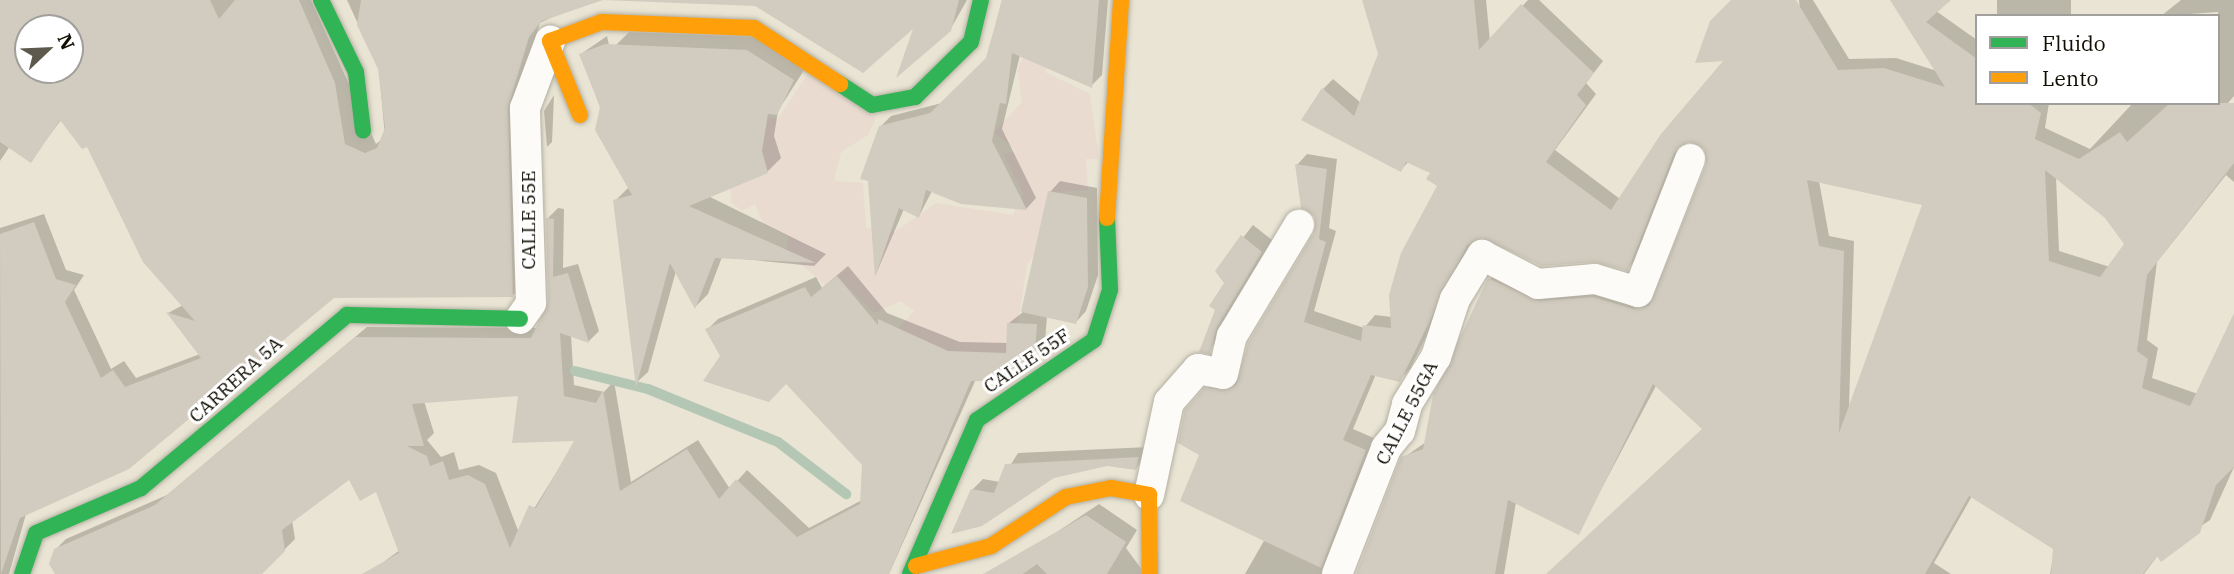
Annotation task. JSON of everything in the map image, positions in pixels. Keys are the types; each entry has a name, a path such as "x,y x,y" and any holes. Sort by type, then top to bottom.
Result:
{"street":[{"path":"321,0 356,72 363,131"},
{"path":"580,115 550,41 602,22 754,28 872,104 915,97 971,42 981,0"},
{"name":"CALLE 55F","path":"913,570 977,420 1094,340 1110,290 1106,240 1121,0"},
{"name":"CALLE 55E","path":"520,319 531,303 526,108 550,41"},
{"name":"CALLE 55GA","path":"1337,574 1386,448 1401,431 1407,404 1436,357 1455,299 1482,255 1538,284 1595,279 1637,292 1690,159"},
{"path":"1150,574 1149,495 1169,402 1198,369 1223,374 1233,336 1299,225"},
{"name":"CARRERA 5A","path":"22,574 36,533 141,488 347,315 387,311 520,319"},
{"path":"913,570 991,546 1066,497 1111,488 1149,495"}],"shaded area":[{"path":"1060,23 1045,72 1090,94 1099,159 1086,159 1088,190 1052,192 1041,245 1027,265 1018,323 1007,323 1006,353 948,351 898,329 914,311 901,301 874,313 837,276 825,285 786,252 788,236 763,224 755,204 742,211 731,202 730,189 768,173 759,142 766,117 778,119 809,72 876,118 868,135 841,152 834,181 863,183 866,228 895,232 936,203 1013,215 1023,193 1003,154 1016,151 994,132 1022,102 1018,70 1029,41"}],"building":[{"path":"0,0 210,0 219,19 235,0 299,0 335,83 345,144 365,153 377,148 385,128 378,69 357,25 361,0 603,0 542,21 529,37 508,108 513,297 334,298 129,469 20,518 1,574 0,234 34,222 56,279 76,285 65,302 101,378 113,370 125,387 201,358 166,312 195,321 143,262 87,147 82,149 60,120 31,163 0,142"},
{"path":"603,0 959,0 951,31 896,78 913,29 863,73 755,6"},
{"path":"1002,0 1099,0 1092,88 1012,53 1006,104 1000,103 992,141 1027,210 961,204 926,190 919,218 899,208 875,277 868,181 860,179 879,126 930,113 986,58"},
{"path":"1362,0 1474,0 1479,50 1521,4 1594,73 1577,95 1586,105 1546,162 1611,210 1661,134 1723,61 1695,63 1710,21 1731,0 1796,0 1838,70 1884,68 1945,87 1890,0 1951,0 1926,22 1975,58 1975,105 2031,105 2041,113 2035,139 2079,159 2120,132 2127,142 2168,105 2234,103 2234,163 2147,275 2137,351 2148,359 2142,388 2190,406 2234,313 2234,467 2216,485 2200,533 2161,562 2157,556 2143,574 2051,574 2053,549 1969,496 1925,574 1546,574 1702,429 1653,384 1579,535 1508,500 1495,574 1356,574 1401,457 1423,449 1433,395 1488,278 1539,301 1593,297 1634,309 1649,306 1706,165 1704,149 1688,142 1674,153 1628,271 1594,262 1542,266 1482,238 1467,245 1400,382 1371,375 1343,440 1366,450 1321,568 1180,501 1199,455 1178,443 1185,410 1204,388 1236,385 1248,343 1314,233 1315,217 1301,208 1295,164 1327,169 1319,239 1326,242 1304,322 1361,341 1363,325 1391,328 1389,295 1401,253 1437,186 1426,179 1430,173 1406,162 1401,172 1301,120 1322,88 1354,116 1378,54","holes":["2045,170 2105,218 2124,244 2100,277 2049,261","1807,180 1922,205 1839,433 1844,251 1819,246"]},
{"path":"605,44 747,50 794,80 777,115 768,114 762,151 768,173 689,206 816,263 715,258 695,309 670,263 636,387 613,200 632,195 595,130 600,107 579,54"},
{"path":"1048,191 1087,198 1088,287 1076,324 1021,312"},
{"path":"546,218 554,219 553,277 568,273 589,343 560,333 564,396 596,403 603,390 620,491 687,449 719,499 736,479 797,537 860,504 862,465 786,384 769,402 703,381 720,356 705,329 805,287 811,297 837,276 878,325 878,319 948,351 1006,353 1007,323 1037,324 1035,354 995,381 971,381 889,574 362,574 399,553 376,492 360,501 349,480 282,530 285,551 262,574 55,574 49,564 54,549 155,505 355,337 531,338 548,302","holes":["518,396 512,443 574,441 536,508 529,505 510,548 485,484 468,475 449,480 443,461 430,466 427,456 407,446 424,446 412,404"]},
{"path":"1241,235 1262,252 1217,327 1210,354 1199,352 1215,310 1209,306 1224,283 1215,271"},
{"path":"1139,457 1136,470 1107,466 1054,478 982,526 951,534 971,489 994,493 1005,464"},
{"path":"1086,515 1126,542 1107,574 1047,574 1037,564 1023,574 983,574"}],"waterway":[{"path":"575,371 648,389 778,442 846,494"}],"traffic: fast":[{"path":"321,0 356,72 363,131"},
{"path":"840,84 872,105 915,97 971,42 981,0"},
{"path":"910,574 977,420 1094,340 1110,290 1107,218"},
{"path":"22,574 36,533 141,488 347,315 520,319"}],"traffic: slow":[{"path":"1107,218 1121,0"},
{"path":"580,115 550,41 602,22 754,28 840,84"},
{"path":"916,566 991,546 1066,497 1111,488 1149,495 1150,574"}]}
